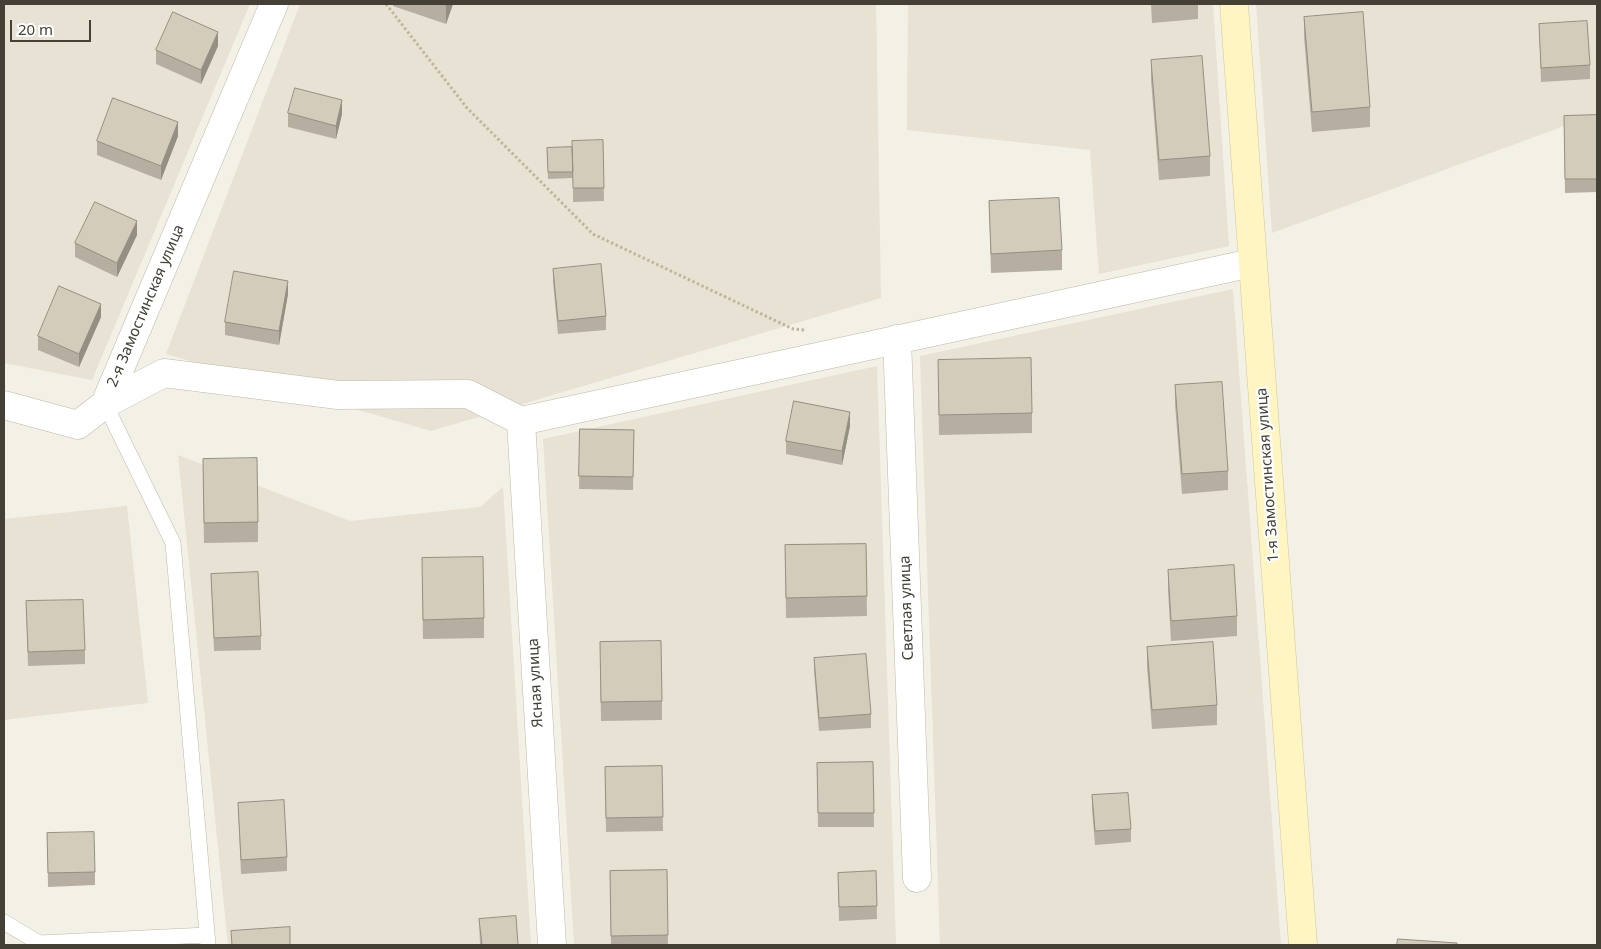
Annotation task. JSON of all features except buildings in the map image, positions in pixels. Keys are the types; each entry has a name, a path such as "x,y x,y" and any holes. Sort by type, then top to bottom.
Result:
{"street":[{"name":"2-я Замостинская улица","path":"105,404 274,4"},
{"name":"1-я Замостинская улица","path":"1234,4 1303,945"},
{"path":"520,421 1252,263"},
{"name":"Светлая улица","path":"897,339 917,878"},
{"name":"2-я Замостинская улица","path":"105,404 164,373 338,395 468,394 520,421"},
{"path":"4,405 78,425 105,404"},
{"name":"Ясная улица","path":"520,421 552,945"}],"lane":[{"path":"4,922 39,943 207,940 174,543 105,404"}],"path":[{"path":"386,4 467,108 593,234 793,329 812,331"}],"shaded area":[{"path":"4,4 250,4 92,380 4,363"},
{"path":"300,4 876,4 881,298 431,431 166,354"},
{"path":"908,4 1213,4 1229,246 1099,274 1090,150 907,130"},
{"path":"1256,4 1597,4 1597,114 1272,233"},
{"path":"1233,289 1281,945 940,945 920,356"},
{"path":"877,366 896,945 574,945 543,439"},
{"path":"178,455 350,521 480,507 503,487 531,945 228,945"},
{"path":"127,506 148,703 4,720 4,519"}]}
